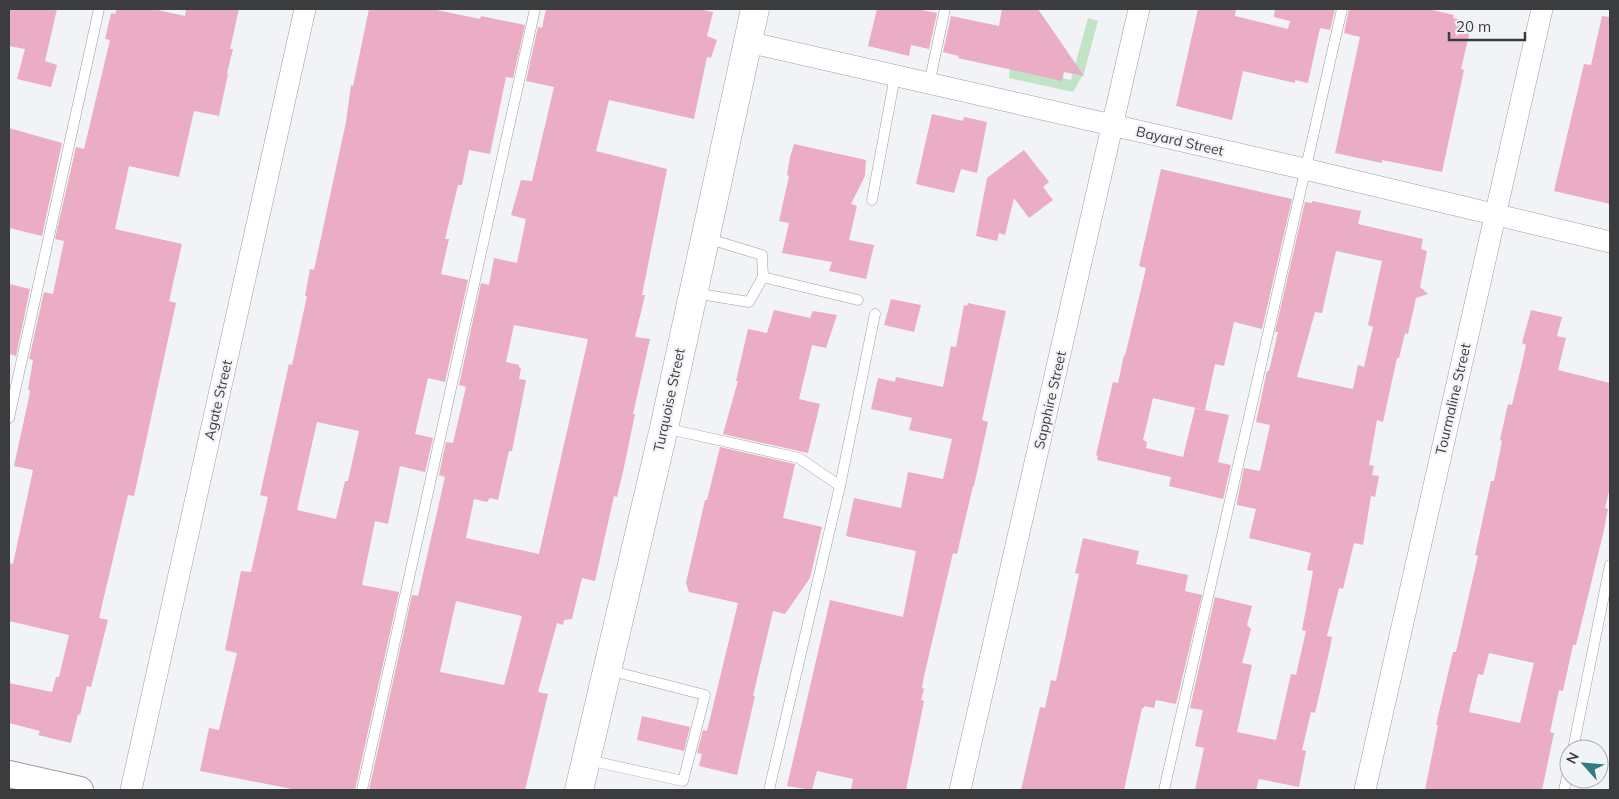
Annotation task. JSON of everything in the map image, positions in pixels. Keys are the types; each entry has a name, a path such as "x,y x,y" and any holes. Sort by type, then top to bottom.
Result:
{"main road":[{"name":"Turquoise Street","path":"579,790 664,428 755,9"}],"street":[{"name":"Agate Street","path":"131,790 305,9"},
{"name":"Sapphire Street","path":"960,790 1139,9"},
{"name":"Tourmaline Street","path":"1365,790 1542,9"},
{"name":"Bayard Street","path":"748,42 1495,213 1610,242"},
{"path":"9,774 80,790"}],"lane":[{"path":"9,418 99,9"},
{"path":"362,790 535,9"},
{"path":"929,84 945,9"},
{"path":"1164,790 1342,9"},
{"path":"872,200 895,76"},
{"path":"693,292 749,302 763,277 762,255 705,238"},
{"path":"763,277 858,300"},
{"path":"769,790 840,486 875,314"},
{"path":"664,428 799,458 840,486"},
{"path":"1575,739 1610,565"},
{"path":"587,759 683,781 705,695 608,670"}],"green space":[{"path":"1088,18 1098,21 1084,73 1073,92 1009,78 1010,67 1071,80"}],"building":[{"path":"9,9 57,9 45,61 57,65 51,87 17,79 25,49 9,46"},
{"path":"117,9 153,9 185,16 186,9 239,9 219,116 194,111 179,177 129,166 115,229 182,244 169,301 176,303 134,496 128,495 99,618 108,620 91,687 87,686 71,743 38,735 40,731 9,723 9,683 52,692 56,677 59,677 69,635 9,621 9,563 13,564 33,470 14,466 30,390 28,390 33,360 29,359 44,292 53,294 64,241 55,239 76,147 84,149 110,40 105,39 111,13 115,14"},
{"path":"369,9 432,9 480,19 481,16 525,25 513,78 506,77 490,154 469,150 462,185 458,185 445,239 449,239 441,274 468,280 445,382 428,378 415,434 433,438 425,472 400,466 388,524 375,521 362,585 399,592 355,790 297,790 200,771 209,728 219,730 237,653 225,650 241,571 251,572 268,497 260,495 289,364 292,365 307,296 305,296 310,269 314,270 346,122 351,85 353,86","holes":["317,422 359,431 348,481 345,481 336,519 297,510"]},
{"path":"546,9 698,9 713,12 707,36 717,40 711,58 707,57 694,119 609,100 596,151 667,169 642,295 645,295 635,337 650,339 633,414 635,414 624,467 617,497 614,496 595,581 582,578 572,619 564,620 563,625 557,623 538,692 548,694 525,790 369,790 412,595 418,596 445,477 439,475 446,442 453,443 466,387 459,385 481,283 489,285 494,258 517,263 526,219 511,215 521,180 532,181 554,87 526,81 538,27 542,28","holes":["514,325 588,339 539,554 466,538 474,499 487,502 490,498 498,500 509,451 512,451 526,380 519,379 521,368 519,365 506,362","456,601 522,616 504,685 440,672"]},
{"path":"877,9 916,9 937,13 929,49 911,45 909,56 868,46"},
{"path":"1002,9 1038,9 1084,76 1064,72 1062,81 958,58 959,56 943,52 951,16 999,26"},
{"path":"1198,9 1236,9 1235,16 1288,29 1290,21 1274,17 1275,9 1335,9 1330,30 1320,28 1308,83 1295,80 1295,83 1243,71 1232,120 1176,106"},
{"path":"1349,9 1428,9 1454,15 1453,18 1472,22 1461,69 1464,70 1442,172 1382,160 1382,163 1335,153 1360,37 1344,33"},
{"path":"1602,16 1610,17 1610,204 1554,191 1584,64 1591,65"},
{"path":"932,114 963,121 964,117 987,122 977,173 961,169 954,193 916,184"},
{"path":"9,128 62,143 42,236 9,228"},
{"path":"794,144 866,160 865,176 851,204 857,206 849,240 874,245 866,279 829,271 832,262 782,253 789,223 779,221"},
{"path":"1024,150 1049,182 1043,187 1053,200 1029,218 1014,198 1005,235 999,233 997,241 976,236 987,178"},
{"path":"1161,169 1292,199 1262,329 1234,322 1224,366 1215,364 1205,410 1153,398 1143,440 1147,442 1146,448 1183,457 1195,408 1229,415 1218,462 1231,465 1223,499 1169,486 1171,477 1097,460 1098,456 1096,455 1113,382 1118,383 1146,268 1139,266"},
{"path":"1312,201 1361,211 1358,224 1423,239 1421,249 1427,251 1420,287 1428,294 1416,298 1408,334 1405,333 1399,358 1397,358 1383,422 1377,420 1369,465 1374,466 1372,475 1379,476 1375,497 1371,496 1363,545 1354,543 1343,589 1339,588 1327,636 1332,637 1330,648 1315,713 1311,712 1302,750 1306,751 1299,787 1259,779 1256,790 1195,790 1204,748 1195,746 1203,710 1190,708 1215,597 1252,606 1247,625 1251,629 1242,663 1252,665 1237,732 1276,740 1291,674 1296,675 1306,631 1302,630 1313,571 1307,570 1311,553 1249,538 1256,509 1237,505 1237,502 1244,468 1260,471 1270,425 1256,422 1278,332 1275,332 1305,202 1312,203","holes":["1336,251 1382,261 1368,325 1373,327 1364,367 1358,365 1353,389 1297,377 1315,312 1322,313"]},
{"path":"9,284 30,289 16,356 9,354"},
{"path":"891,299 921,305 914,332 884,325"},
{"path":"968,303 1006,311 982,420 988,422 974,486 957,554 953,553 924,676 922,688 924,689 921,700 924,701 906,790 851,790 853,779 817,771 812,790 787,786 830,600 903,617 916,551 846,536 854,498 901,508 908,472 943,479 952,439 909,430 912,418 871,409 878,378 895,382 896,377 943,387 951,346 956,347 964,305 967,306"},
{"path":"774,310 810,318 813,311 837,315 826,348 812,345 799,399 820,404 808,453 723,434 738,381 736,381 748,329 767,333"},
{"path":"1531,310 1562,317 1557,336 1566,338 1558,370 1610,383 1610,487 1605,508 1608,509 1604,530 1576,645 1573,645 1563,691 1559,690 1550,732 1554,733 1542,790 1425,790 1438,725 1436,725 1453,652 1456,652 1478,556 1475,555 1491,481 1494,481 1508,404 1512,405 1523,359 1526,345 1522,343","holes":["1489,653 1534,663 1520,723 1469,712 1478,674 1483,675"]},
{"path":"720,447 795,464 783,518 822,527 810,578 785,614 773,611 737,775 699,766 702,754 697,753 703,730 707,731 738,603 689,592 686,583 705,500 707,500"},
{"path":"1083,538 1139,551 1136,564 1188,575 1185,591 1202,595 1176,704 1156,700 1154,708 1144,706 1142,708 1124,790 1021,790 1040,707 1045,708 1051,680 1056,681 1079,574 1075,573"},
{"path":"642,716 690,727 684,751 637,740"}]}
